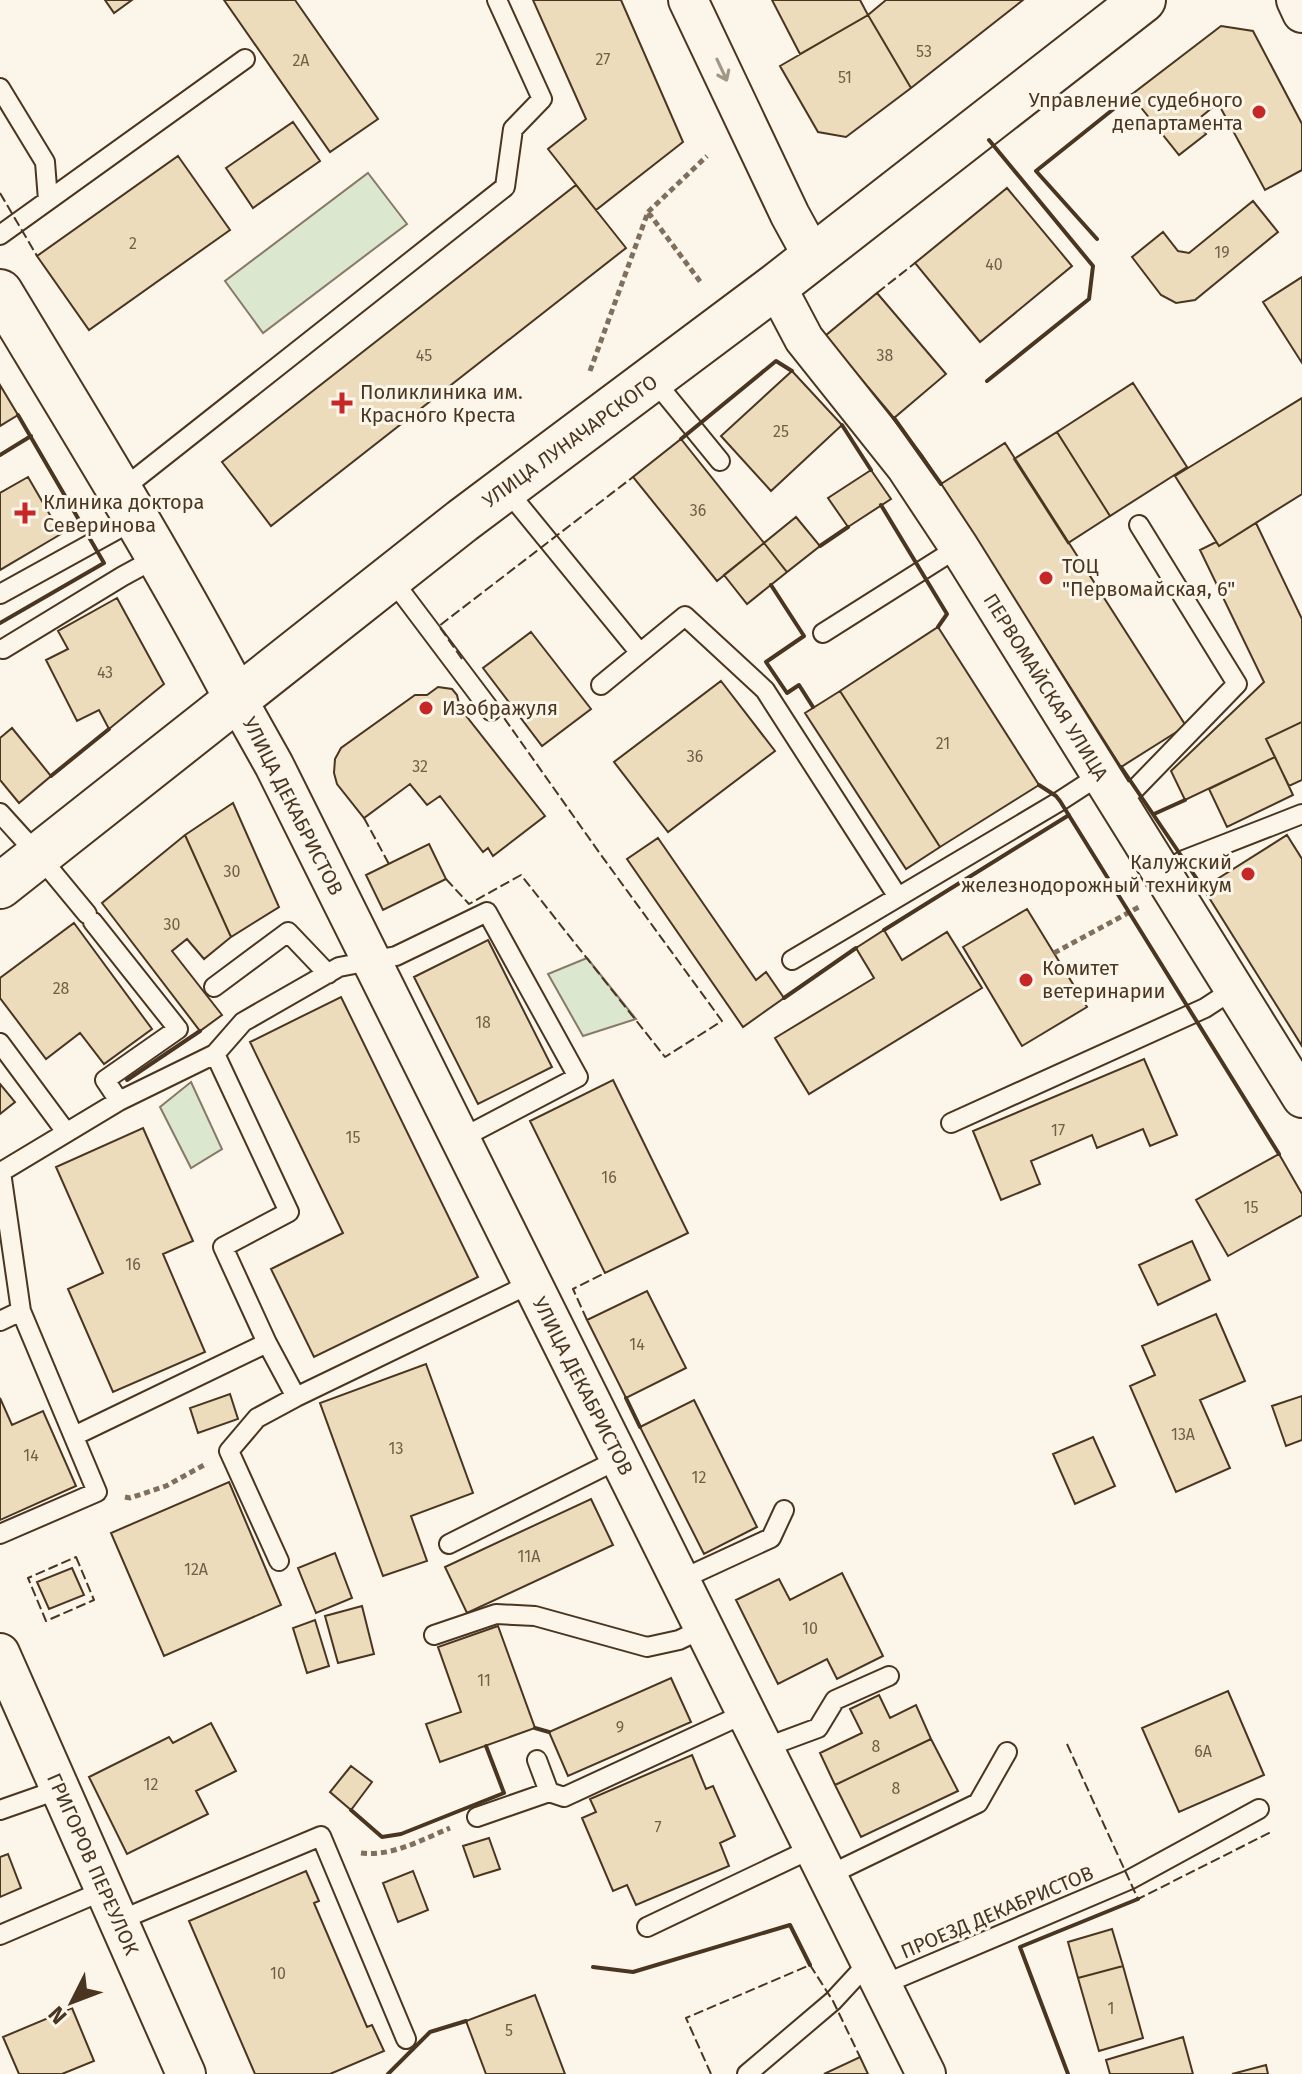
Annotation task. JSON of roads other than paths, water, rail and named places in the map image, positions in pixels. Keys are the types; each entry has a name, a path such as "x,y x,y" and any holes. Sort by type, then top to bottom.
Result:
{"main road":[{"name":"УЛИЦА ЛУНАЧАРСКОГО","path":"0,886 390,577 776,286 1143,0"},
{"path":"0,292 128,505 237,699"}],"street":[{"path":"688,0 813,257"},
{"path":"1296,0 1302,13"},
{"name":"ПЕРВОМАЙСКАЯ УЛИЦА","path":"776,286 804,339 906,467 959,547 1109,789 1152,889 1234,989 1302,1098"},
{"name":"УЛИЦА ДЕКАБРИСТОВ","path":"237,699 274,765 926,2074"},
{"name":"ГРИГОРОВ ПЕРЕУЛОК","path":"0,1653 186,2074"}],"lane":[{"path":"0,594 128,505 505,187 513,129 542,99 497,0"},
{"path":"0,235 245,59"},
{"path":"0,88 45,162 48,200"},
{"path":"653,379 720,461"},
{"path":"505,488 640,653"},
{"path":"792,960 898,897 1109,789 1136,788 1237,684 1139,525"},
{"path":"823,633 959,547"},
{"path":"3,649 158,557"},
{"path":"390,577 491,711"},
{"path":"601,685 685,616 765,690 898,897"},
{"path":"0,813 39,856 178,1029 105,1080 119,1101"},
{"path":"1152,889 1184,860 1302,814"},
{"path":"0,1534 97,1492 21,1311 1,1172 119,1101 215,1054 243,1022 339,967 396,956 487,912 578,1077 460,1139"},
{"path":"214,987 288,932 328,974"},
{"path":"951,1123 1205,1008 1234,989"},
{"path":"0,1043 66,1132"},
{"path":"215,1054 289,1212 223,1247 267,1343 296,1397"},
{"path":"279,1561 229,1451 257,1418 532,1283"},
{"path":"0,1321 21,1311"},
{"path":"74,1436 267,1343"},
{"path":"449,1544 619,1459"},
{"path":"680,1580 771,1538 784,1510"},
{"path":"434,1635 496,1614 535,1616 647,1647 679,1640 704,1628"},
{"path":"764,1748 818,1728 835,1700 889,1676"},
{"path":"477,1817 549,1792 564,1797 746,1713"},
{"path":"647,1927 978,1803 1007,1752"},
{"path":"537,1760 549,1792"},
{"path":"0,1810 60,1789"},
{"name":"ПРОЕЗД ДЕКАБРИСТОВ","path":"876,1973 1129,1880 1259,1809"},
{"path":"0,1935 112,1906 321,1836 406,2039"},
{"path":"747,2074 833,2001 876,1973"}],"place":[{"name":"Управление судебного департамента","path":"1259,112"},
{"name":"Поликлиника им. Красного Креста","path":"342,403"},
{"name":"Клиника доктора Северинова","path":"25,513"},
{"name":"ТОЦ \"Первомайская, 6\"","path":"1046,578"},
{"name":"Изображуля","path":"426,708"},
{"name":"Калужский железнодорожный техникум","path":"1248,874"},
{"name":"Комитет ветеринарии","path":"1026,980"}]}
